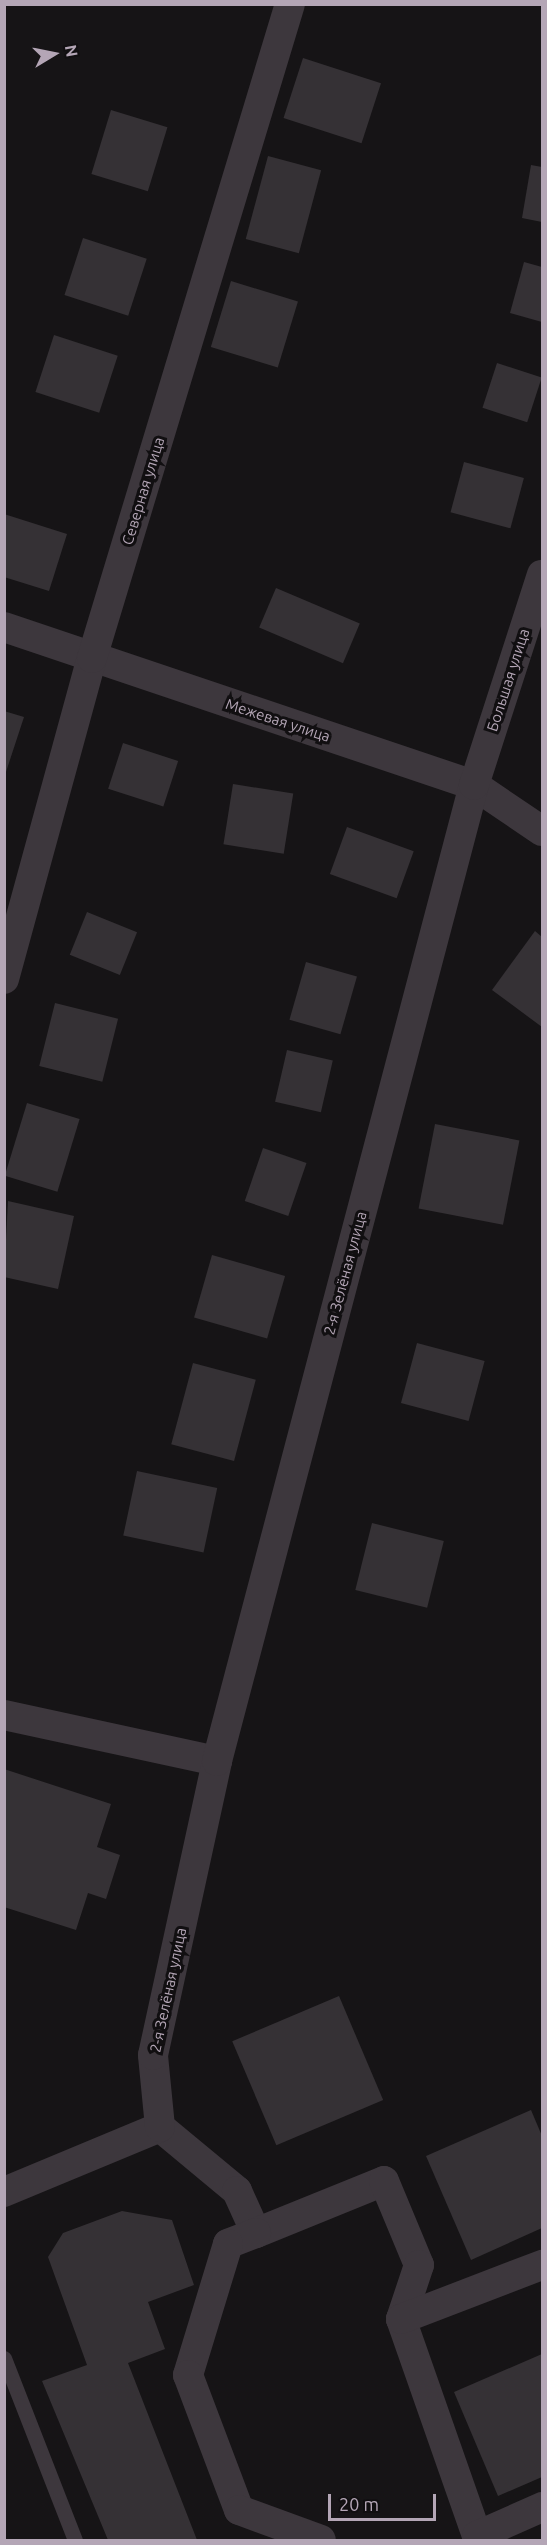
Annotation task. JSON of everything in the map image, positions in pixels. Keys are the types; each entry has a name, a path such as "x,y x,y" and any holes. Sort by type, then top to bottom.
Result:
{"street":[{"name":"Северная улица","path":"4,979 93,658 290,4"},
{"name":"Большая улица","path":"474,785 543,575"},
{"name":"Межевая улица","path":"4,627 474,785 543,831"},
{"name":"2-я Зелёная улица","path":"160,2127 153,2055 217,1761 474,785"},
{"path":"4,1715 217,1761"},
{"path":"4,2192 160,2127 237,2191 256,2233"},
{"path":"321,2541 238,2510 189,2375 228,2244 384,2181 419,2265 401,2319 472,2538 543,2507"},
{"path":"401,2319 543,2265"}],"lane":[{"path":"4,2358 75,2541"}],"building":[{"path":"303,58 381,83 362,143 284,118"},
{"path":"111,110 167,127 148,191 91,174"},
{"path":"268,156 321,170 299,253 246,239"},
{"path":"531,165 542,167 542,222 522,218"},
{"path":"83,238 147,259 128,316 64,295"},
{"path":"524,262 542,267 542,322 510,313"},
{"path":"231,281 298,301 278,367 211,347"},
{"path":"54,335 118,356 99,413 35,392"},
{"path":"497,363 542,378 527,422 482,408"},
{"path":"464,462 524,478 510,528 451,512"},
{"path":"4,514 67,534 49,591 4,577"},
{"path":"276,588 360,624 343,663 259,628"},
{"path":"4,711 24,717 5,775 4,775"},
{"path":"123,743 178,761 163,807 108,789"},
{"path":"233,784 293,794 284,854 223,844"},
{"path":"347,827 414,851 397,898 330,874"},
{"path":"87,912 137,932 120,975 70,955"},
{"path":"535,931 542,937 542,1027 492,990"},
{"path":"306,962 357,977 340,1034 289,1020"},
{"path":"55,1003 118,1019 102,1082 39,1066"},
{"path":"287,1050 333,1061 321,1112 275,1102"},
{"path":"27,1103 80,1119 57,1192 5,1176"},
{"path":"435,1124 519,1140 503,1225 419,1208"},
{"path":"263,1148 306,1163 288,1216 245,1201"},
{"path":"8,1201 74,1216 58,1289 4,1277"},
{"path":"212,1255 285,1276 267,1338 194,1317"},
{"path":"417,1343 485,1361 469,1421 401,1403"},
{"path":"193,1363 256,1380 234,1461 171,1444"},
{"path":"137,1471 217,1488 203,1553 123,1536"},
{"path":"372,1523 444,1541 427,1608 355,1590"},
{"path":"4,1769 111,1804 97,1847 120,1855 106,1899 88,1893 76,1930 4,1907"},
{"path":"339,1996 383,2100 276,2145 232,2041"},
{"path":"531,2110 542,2136 542,2228 471,2260 426,2156"},
{"path":"122,2211 172,2220 194,2285 148,2302 165,2349 128,2363 197,2540 108,2540 42,2381 87,2365 48,2257 63,2233"},
{"path":"542,2354 542,2477 498,2496 454,2392"}]}
